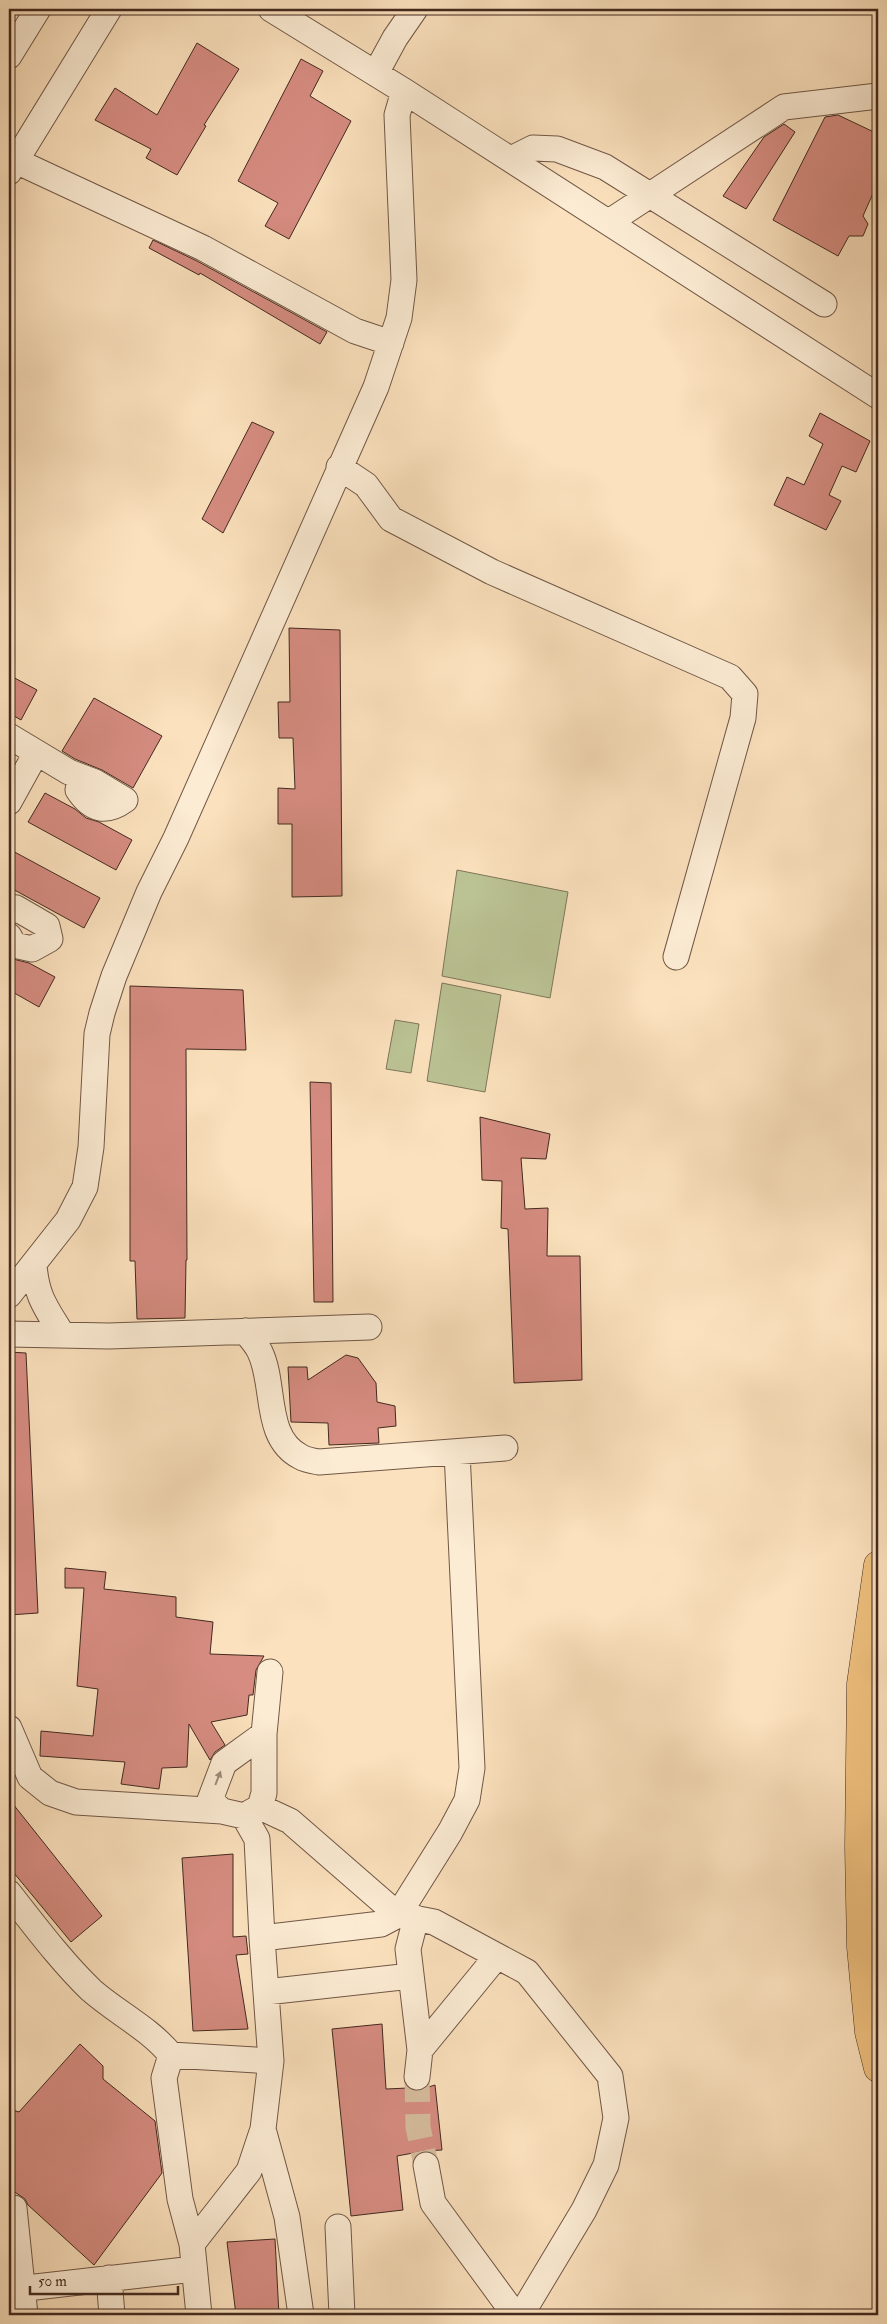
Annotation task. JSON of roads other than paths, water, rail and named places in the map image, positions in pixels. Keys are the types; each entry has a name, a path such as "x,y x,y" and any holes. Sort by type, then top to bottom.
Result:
{"main road":[{"path":"878,1565 861,1684 859,1847 861,1947 868,2022 878,2068"}],"street":[{"path":"9,56 38,9"},
{"path":"109,9 12,166 203,248 355,332 391,342"},
{"path":"271,9 511,159 878,396"},
{"path":"376,73 395,38 415,9"},
{"path":"9,1295 68,1220 85,1187 91,1147 97,1034 114,976 149,892 176,838 376,387 399,318 404,280 397,115 404,91"},
{"path":"608,222 784,106 878,96"},
{"path":"511,159 533,148 557,149 605,167 824,304"},
{"path":"339,467 366,485 391,519 492,572 730,677 745,694 743,718 676,957"},
{"path":"9,736 80,778"},
{"path":"9,802 36,753"},
{"path":"9,912 16,908 47,926 50,939 32,949 14,945 9,936"},
{"path":"34,1264 38,1292 62,1334"},
{"path":"9,1334 109,1336 369,1327"},
{"path":"245,1330 260,1352 265,1367 276,1426 283,1442 300,1457 319,1462 505,1448"},
{"path":"417,2077 420,2050 408,1949 407,1917 467,1800 472,1768 457,1452"},
{"path":"9,1728 30,1777 50,1793 76,1802 242,1811 264,1792 264,1734 270,1672"},
{"path":"264,1734 224,1762 210,1800 242,1811 290,1821 407,1917"},
{"path":"192,2244 248,2171 264,2129 272,2061 262,1938 257,1839 242,1811"},
{"path":"9,1893 63,1960 92,1990 158,2039 171,2056 272,2061"},
{"path":"262,1938 381,1924 407,1917 434,1922 527,1972 610,2076 616,2118 606,2165 584,2210 521,2315"},
{"path":"420,2050 497,1956"},
{"path":"266,1992 411,1976"},
{"path":"171,2056 164,2078 180,2199 192,2244 199,2315"},
{"path":"264,2129 288,2217 301,2315"},
{"path":"426,2165 434,2203 515,2315"},
{"path":"14,2208 16,2289 25,2315"},
{"path":"338,2227 342,2315"},
{"path":"16,2289 194,2269"},
{"path":"109,2278 112,2315"}],"tunnel":[{"path":"417,2077 418,2127 426,2165"}]}
